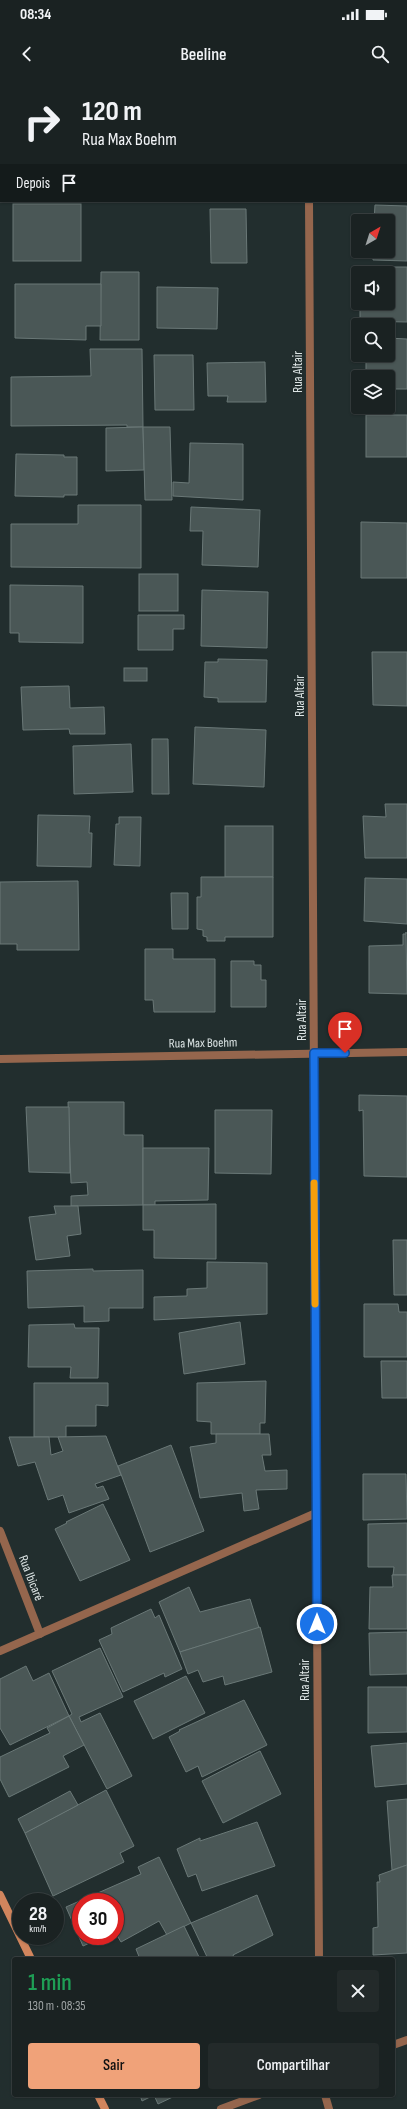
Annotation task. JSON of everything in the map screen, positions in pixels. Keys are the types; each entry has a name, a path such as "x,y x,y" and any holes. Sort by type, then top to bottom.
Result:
{"main road":[{"path":"0,1895 30,1957"},
{"path":"99,2097 105,2109"}],"street":[{"name":"Rua Altair","path":"309,202 319,1957"},
{"name":"Rua Max Boehm","path":"0,1059 407,1052"},
{"path":"0,1651 316,1513"},
{"name":"Rua Ibicaré","path":"0,1531 40,1634"},
{"path":"395,2044 407,2040"},
{"path":"221,2109 254,2097"},
{"path":"325,2097 328,2109"}],"building":[{"path":"13,204 81,204 81,261 13,261"},
{"path":"375,205 407,206 407,261 373,260 373,258 395,258 395,214 374,214"},
{"path":"210,209 246,209 247,263 211,263"},
{"path":"395,267 407,267 407,322 395,322 395,318 360,318 360,310 395,310"},
{"path":"101,272 139,272 139,340 100,340"},
{"path":"15,284 101,284 101,326 86,326 86,340 15,338"},
{"path":"157,287 218,288 217,329 157,328"},
{"path":"395,338 407,339 407,389 395,389 395,370 366,370 366,362 395,362"},
{"path":"90,349 142,349 143,427 127,427 127,425 11,426 11,377 91,376"},
{"path":"154,355 193,355 194,410 155,410"},
{"path":"265,362 266,402 227,402 228,396 208,396 207,363"},
{"path":"366,415 407,415 407,457 366,457"},
{"path":"143,427 144,470 106,471 106,428"},
{"path":"143,427 170,427 172,500 145,500"},
{"path":"190,443 243,444 243,500 173,496 173,482 189,483"},
{"path":"16,454 64,455 64,457 77,457 77,495 64,495 64,497 15,496"},
{"path":"78,505 141,505 141,568 11,567 11,524 78,524"},
{"path":"191,507 260,510 258,567 202,565 203,531 190,531"},
{"path":"361,522 407,523 407,578 361,578"},
{"path":"139,574 178,574 178,611 139,611"},
{"path":"10,585 83,586 83,643 19,642 19,633 10,633"},
{"path":"202,590 268,592 267,648 201,646"},
{"path":"138,615 184,615 184,629 173,629 173,650 138,650"},
{"path":"372,652 407,652 407,706 373,705"},
{"path":"218,659 267,660 266,702 218,702 218,698 204,697 205,662 218,662"},
{"path":"124,668 147,668 147,681 124,681"},
{"path":"69,686 70,708 104,707 105,734 70,734 69,729 23,730 21,687"},
{"path":"195,727 266,730 264,787 193,784"},
{"path":"152,739 168,739 169,794 152,794"},
{"path":"131,744 133,792 74,794 73,746"},
{"path":"385,804 407,804 407,858 365,858 363,816 386,817"},
{"path":"38,815 90,816 89,833 92,833 91,867 37,866"},
{"path":"119,817 141,817 140,866 114,865 116,824 119,824"},
{"path":"225,826 273,826 273,877 225,877"},
{"path":"201,877 273,877 273,937 225,937 225,941 207,941 207,937 203,936 203,930 197,929 197,897 201,897"},
{"path":"365,878 407,879 407,924 364,921"},
{"path":"78,881 79,950 17,950 17,944 0,944 0,882"},
{"path":"171,893 188,893 188,929 172,929"},
{"path":"406,932 407,994 369,993 369,946 403,945 403,934 406,934"},
{"path":"145,949 173,949 173,959 215,959 215,1012 154,1012 153,1000 145,1000"},
{"path":"231,961 254,961 254,965 261,965 261,980 266,980 266,1007 231,1007"},
{"path":"359,1095 407,1096 407,1177 364,1176 363,1110 359,1111"},
{"path":"68,1102 124,1102 124,1135 143,1135 143,1205 71,1206 71,1196 88,1195 87,1182 71,1183"},
{"path":"26,1107 69,1107 70,1173 29,1172"},
{"path":"215,1110 272,1110 271,1174 215,1173"},
{"path":"143,1148 209,1148 208,1200 155,1201 155,1205 143,1205"},
{"path":"216,1204 216,1259 154,1258 154,1230 143,1230 143,1205"},
{"path":"54,1206 78,1206 81,1234 67,1236 70,1256 36,1260 29,1217 56,1214"},
{"path":"393,1240 407,1240 407,1295 394,1295"},
{"path":"207,1262 267,1263 267,1314 154,1320 154,1297 187,1296 187,1289 207,1288"},
{"path":"93,1269 93,1271 143,1270 143,1308 109,1308 109,1321 84,1322 84,1306 28,1308 27,1271"},
{"path":"364,1304 398,1304 399,1312 407,1312 407,1357 364,1357"},
{"path":"240,1322 245,1364 184,1374 179,1333"},
{"path":"74,1324 75,1328 99,1328 98,1378 70,1378 71,1367 28,1367 29,1325"},
{"path":"381,1361 407,1361 407,1398 382,1398"},
{"path":"266,1381 265,1423 260,1423 260,1434 211,1434 211,1422 197,1421 197,1383"},
{"path":"34,1383 108,1383 108,1406 96,1405 96,1426 66,1426 66,1437 34,1437"},
{"path":"216,1434 269,1434 271,1455 262,1455 265,1471 287,1470 287,1489 256,1490 259,1509 244,1511 242,1493 200,1498 190,1447 216,1443"},
{"path":"106,1436 121,1475 95,1484 97,1488 103,1486 109,1499 69,1513 63,1495 48,1500 35,1462 18,1466 9,1437 49,1437 51,1455 63,1451 58,1437"},
{"path":"171,1445 204,1531 150,1552 118,1466"},
{"path":"363,1474 406,1474 407,1519 363,1520"},
{"path":"103,1504 130,1560 80,1581 55,1529"},
{"path":"407,1523 407,1575 393,1575 394,1567 368,1567 368,1524"},
{"path":"392,1575 407,1575 407,1629 369,1629 370,1587 393,1587"},
{"path":"189,1587 200,1612 250,1599 259,1628 180,1652 159,1602"},
{"path":"151,1609 155,1618 159,1615 182,1669 165,1677 164,1673 123,1692 99,1640 112,1634 111,1628"},
{"path":"260,1627 272,1672 225,1685 223,1676 203,1682 198,1670 188,1674 180,1652"},
{"path":"407,1632 407,1674 370,1675 369,1633"},
{"path":"100,1648 123,1697 79,1717 81,1722 100,1713 132,1776 107,1789 69,1716 72,1714 52,1671"},
{"path":"26,1666 33,1681 49,1673 69,1716 10,1745 0,1728 0,1679"},
{"path":"186,1676 205,1713 153,1739 134,1701"},
{"path":"368,1687 407,1687 407,1732 368,1733"},
{"path":"244,1700 267,1745 202,1777 198,1766 186,1772 169,1737 180,1731 179,1730"},
{"path":"69,1716 84,1745 63,1756 69,1767 9,1797 0,1779 0,1757 50,1733 47,1728"},
{"path":"407,1743 407,1784 375,1787 371,1746"},
{"path":"260,1751 281,1794 223,1823 202,1781"},
{"path":"106,1790 134,1846 120,1853 124,1862 59,1893 52,1893 25,1833"},
{"path":"70,1791 78,1805 25,1833 18,1819"},
{"path":"407,1799 407,1865 392,1870 387,1801"},
{"path":"257,1822 275,1866 202,1891 196,1874 188,1877 177,1849 200,1838 200,1841"},
{"path":"159,1857 191,1923 167,1935 159,1921 124,1940 124,1893 98,1893 141,1874 138,1867"},
{"path":"407,1865 407,1953 373,1955 373,1928 378,1927 377,1882 380,1882 379,1875"},
{"path":"257,1895 273,1935 233,1955 234,1957 207,1957 191,1923"},
{"path":"72,1904 72,1921 66,1907"},
{"path":"184,1926 199,1957 139,1957 136,1949"},
{"path":"141,2097 150,2097 142,2101"},
{"path":"155,2097 173,2097 158,2104"}],"slow traffic":[{"path":"314,1183 315,1304"}],"route":[{"path":"317,1624 314,1053 345,1053"}]}
